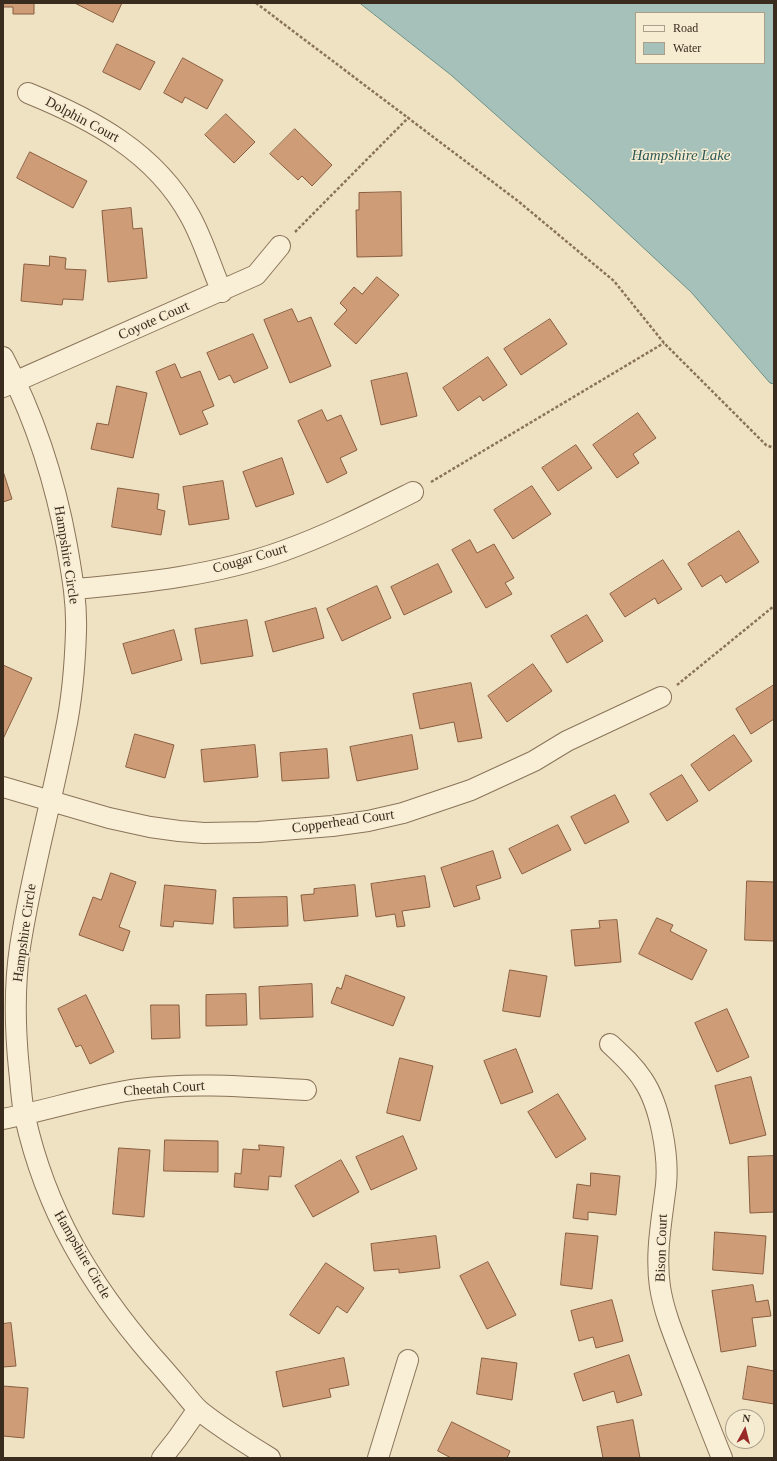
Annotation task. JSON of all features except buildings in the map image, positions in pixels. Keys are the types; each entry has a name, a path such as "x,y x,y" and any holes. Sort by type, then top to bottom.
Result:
{"street":[{"name":"Dolphin Court","path":"28,93 78,114 100,127 123,142 170,185 190,216 222,292"},
{"name":"Coyote Court","path":"9,384 256,276 280,246"},
{"name":"Hampshire Circle","path":"3,357 9,384 34,424 54,486 75,589 76,629 71,693 66,731 28,900 17,979 17,1046 24,1115 38,1165 53,1205 69,1238 90,1275 123,1322 198,1409 253,1448 270,1458"},
{"name":"Cougar Court","path":"75,589 149,581 226,568 308,542 413,492"},
{"name":"Copperhead Court","path":"3,787 109,818 150,827 204,833 288,830 368,821 403,813 483,785 534,761 567,741 661,697"},
{"name":"Bison Court","path":"610,1044 632,1065 644,1080 657,1111 665,1156 666,1183 659,1236 658,1262 660,1287 667,1314 677,1342 722,1458"},
{"name":"Cheetah Court","path":"3,1119 78,1101 141,1089 198,1086 306,1090"},
{"path":"378,1458 408,1360"},
{"path":"162,1458 198,1409"}],"path":[{"path":"256,3 409,117 518,201 614,281 664,343 766,444 774,448"},
{"path":"280,246 409,117"},
{"path":"413,492 664,343"},
{"path":"661,697 774,606"}],"water":[{"name":"Hampshire Lake","path":"360,3 774,3 774,384 770,383 691,292 592,200 451,75"}]}
